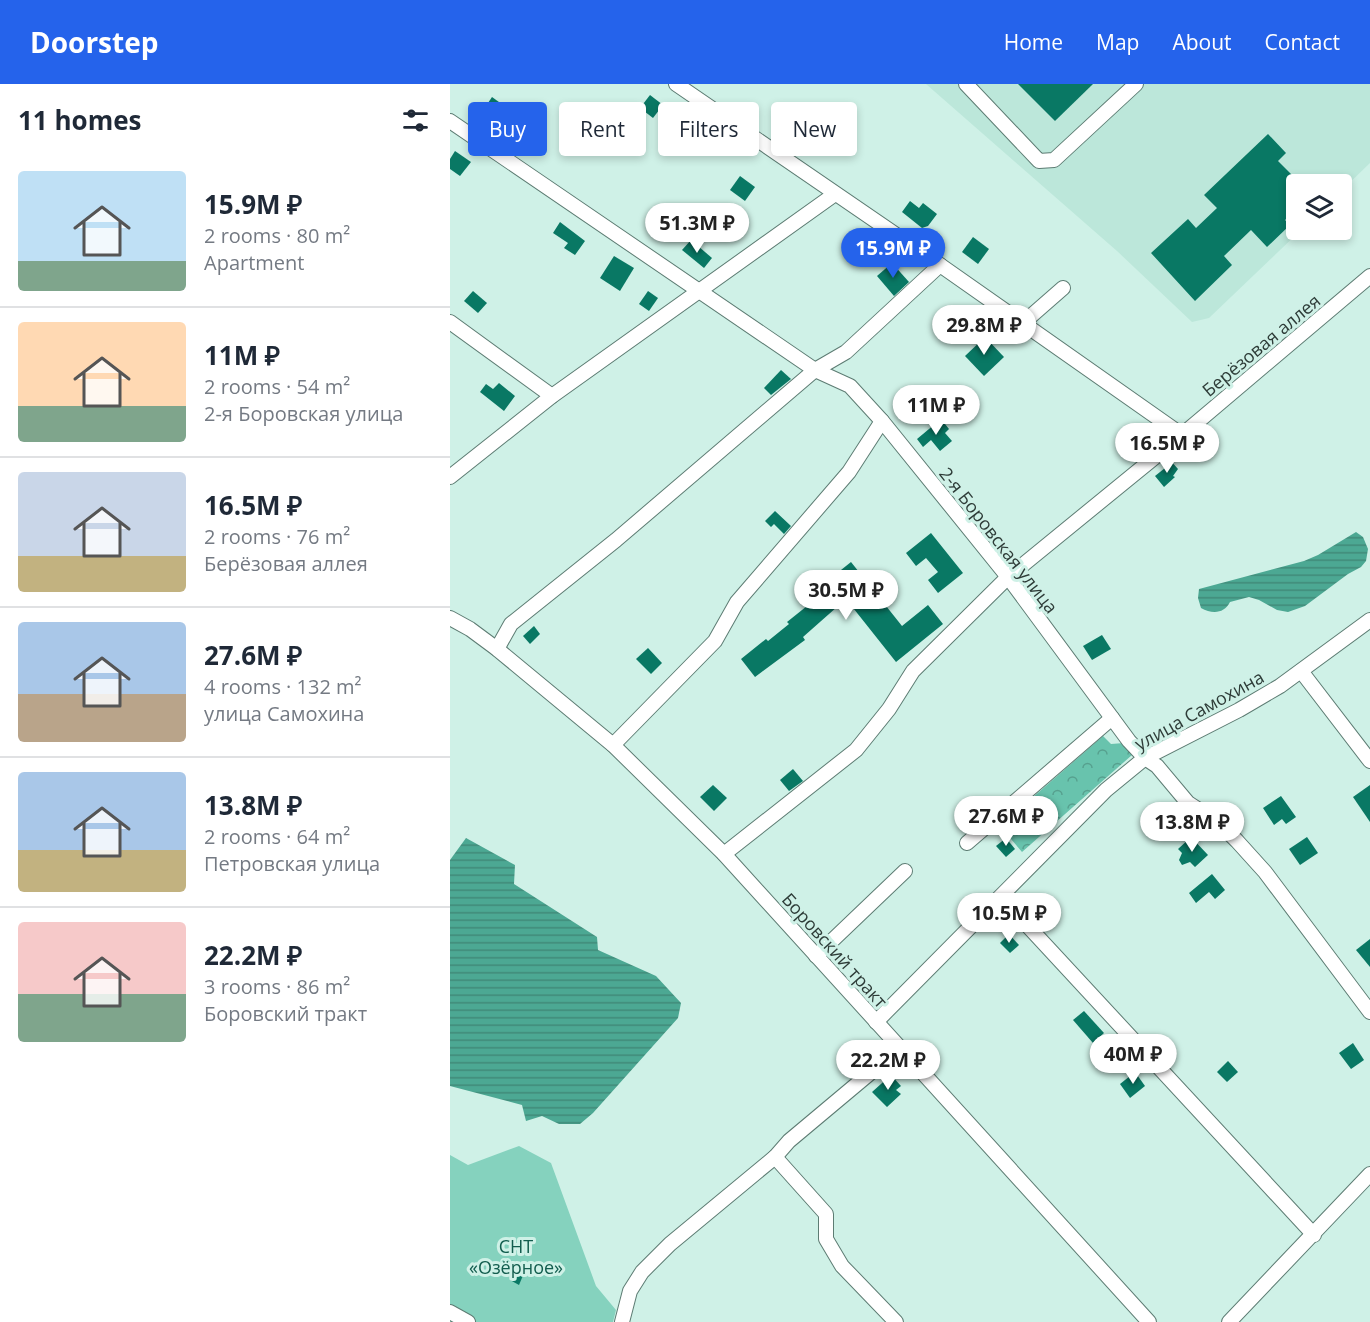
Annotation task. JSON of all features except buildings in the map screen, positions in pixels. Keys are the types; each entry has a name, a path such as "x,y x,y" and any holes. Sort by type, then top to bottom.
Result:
{"street":[{"path":"676,84 1182,435"},
{"path":"986,84 971,89 1039,161 1054,160 1136,84"},
{"name":"2-я Боровская улица","path":"450,121 815,370 850,386 882,421 1008,577 1129,741 1156,766 1188,803 1219,823 1238,840 1265,872 1370,1012"},
{"path":"450,477 552,396 835,194"},
{"path":"497,649 511,624 616,540 815,370 846,352 940,265"},
{"name":"Берёзовая аллея","path":"724,854 856,750 889,709 913,671 1008,577 1182,435 1370,276"},
{"path":"1023,323 1063,288"},
{"path":"450,322 552,396"},
{"path":"613,745 716,641 737,602 849,472 882,421"},
{"name":"Боровский тракт","path":"450,618 470,629 497,649 613,745 724,854 1149,1322"},
{"name":"улица Самохина","path":"876,1022 1106,790 1145,758 1239,710 1301,671 1370,620"},
{"path":"1301,671 1370,761"},
{"path":"967,843 1112,718"},
{"path":"816,956 905,871"},
{"path":"1001,897 1314,1234"},
{"path":"622,1322 630,1291 642,1272 670,1244 775,1157 789,1141 900,1048"},
{"path":"775,1157 826,1214 826,1239 842,1266 896,1322"},
{"path":"1229,1322 1370,1174"},
{"path":"450,1312 468,1322"}],"shaded area":[{"path":"926,84 1370,84 1370,163 1352,180 1352,174 1286,174 1286,240 1291,240 1209,318 1192,322 1117,251"},
{"path":"1356,532 1363,537 1368,549 1366,561 1361,567 1305,606 1288,612 1277,610 1249,597 1230,602 1224,609 1217,612 1201,608 1198,598 1199,589 1304,561"},
{"path":"466,838 515,865 514,884 597,937 598,950 656,976 681,1003 678,1018 593,1113 580,1124 559,1124 542,1116 526,1121 522,1105 450,1086 450,860"}],"green space":[{"path":"1103,736 1111,744 1124,743 1132,755 1022,852 1000,826"},
{"name":"СНТ «Озёрное»","path":"519,1146 551,1163 596,1286 616,1310 613,1322 450,1322 450,1155 468,1165"}]}
